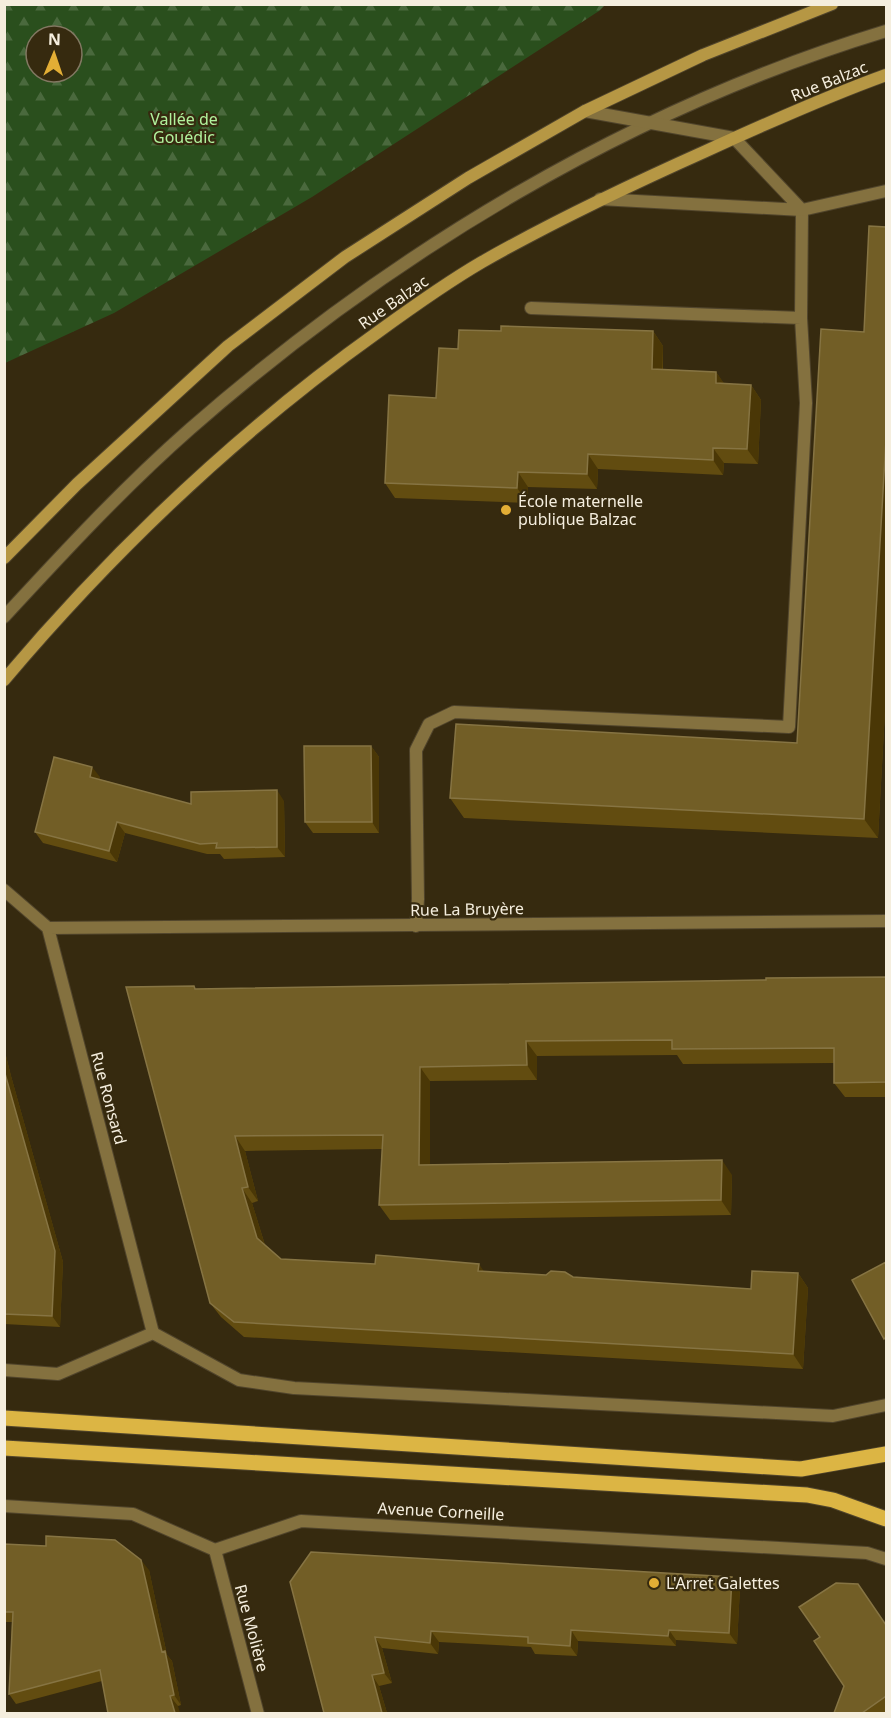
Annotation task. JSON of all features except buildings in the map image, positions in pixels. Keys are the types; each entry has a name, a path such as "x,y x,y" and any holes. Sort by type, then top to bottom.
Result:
{"main road":[{"path":"4,1418 801,1469 886,1454"},
{"path":"4,1448 807,1495 833,1500 886,1519"}],"street":[{"path":"4,558 77,484 228,346 345,257 468,178 585,111 703,56 832,4"},
{"path":"4,617 146,470 197,423 297,341 365,290 563,166 690,104 819,52 886,31"},
{"name":"Rue Balzac","path":"4,680 26,654 183,491 271,412 344,356 435,292 480,263 600,200 734,138 849,88 886,75"},
{"path":"417,926 416,750 429,724 454,712 789,727 806,403 801,318 802,210 734,138 585,111"},
{"path":"600,200 802,210 886,191"},
{"path":"531,308 801,318"},
{"path":"4,890 48,928"},
{"name":"Rue La Bruyère","path":"48,928 886,921"},
{"name":"Rue Ronsard","path":"48,928 153,1333"},
{"path":"4,1371 58,1374 153,1333 238,1380 294,1388 833,1416 886,1405"},
{"path":"4,1506 133,1514 215,1550"},
{"name":"Avenue Corneille","path":"215,1550 301,1521 867,1553 886,1559"},
{"name":"Rue Molière","path":"215,1550 258,1713"}],"green space":[{"name":"Vallée de Gouédic","path":"5,4 605,5 312,197 114,313 5,363"}],"place":[{"name":"École maternelle publique Balzac","path":"506,510"},
{"name":"L'Arret Galettes","path":"654,1583"}]}
